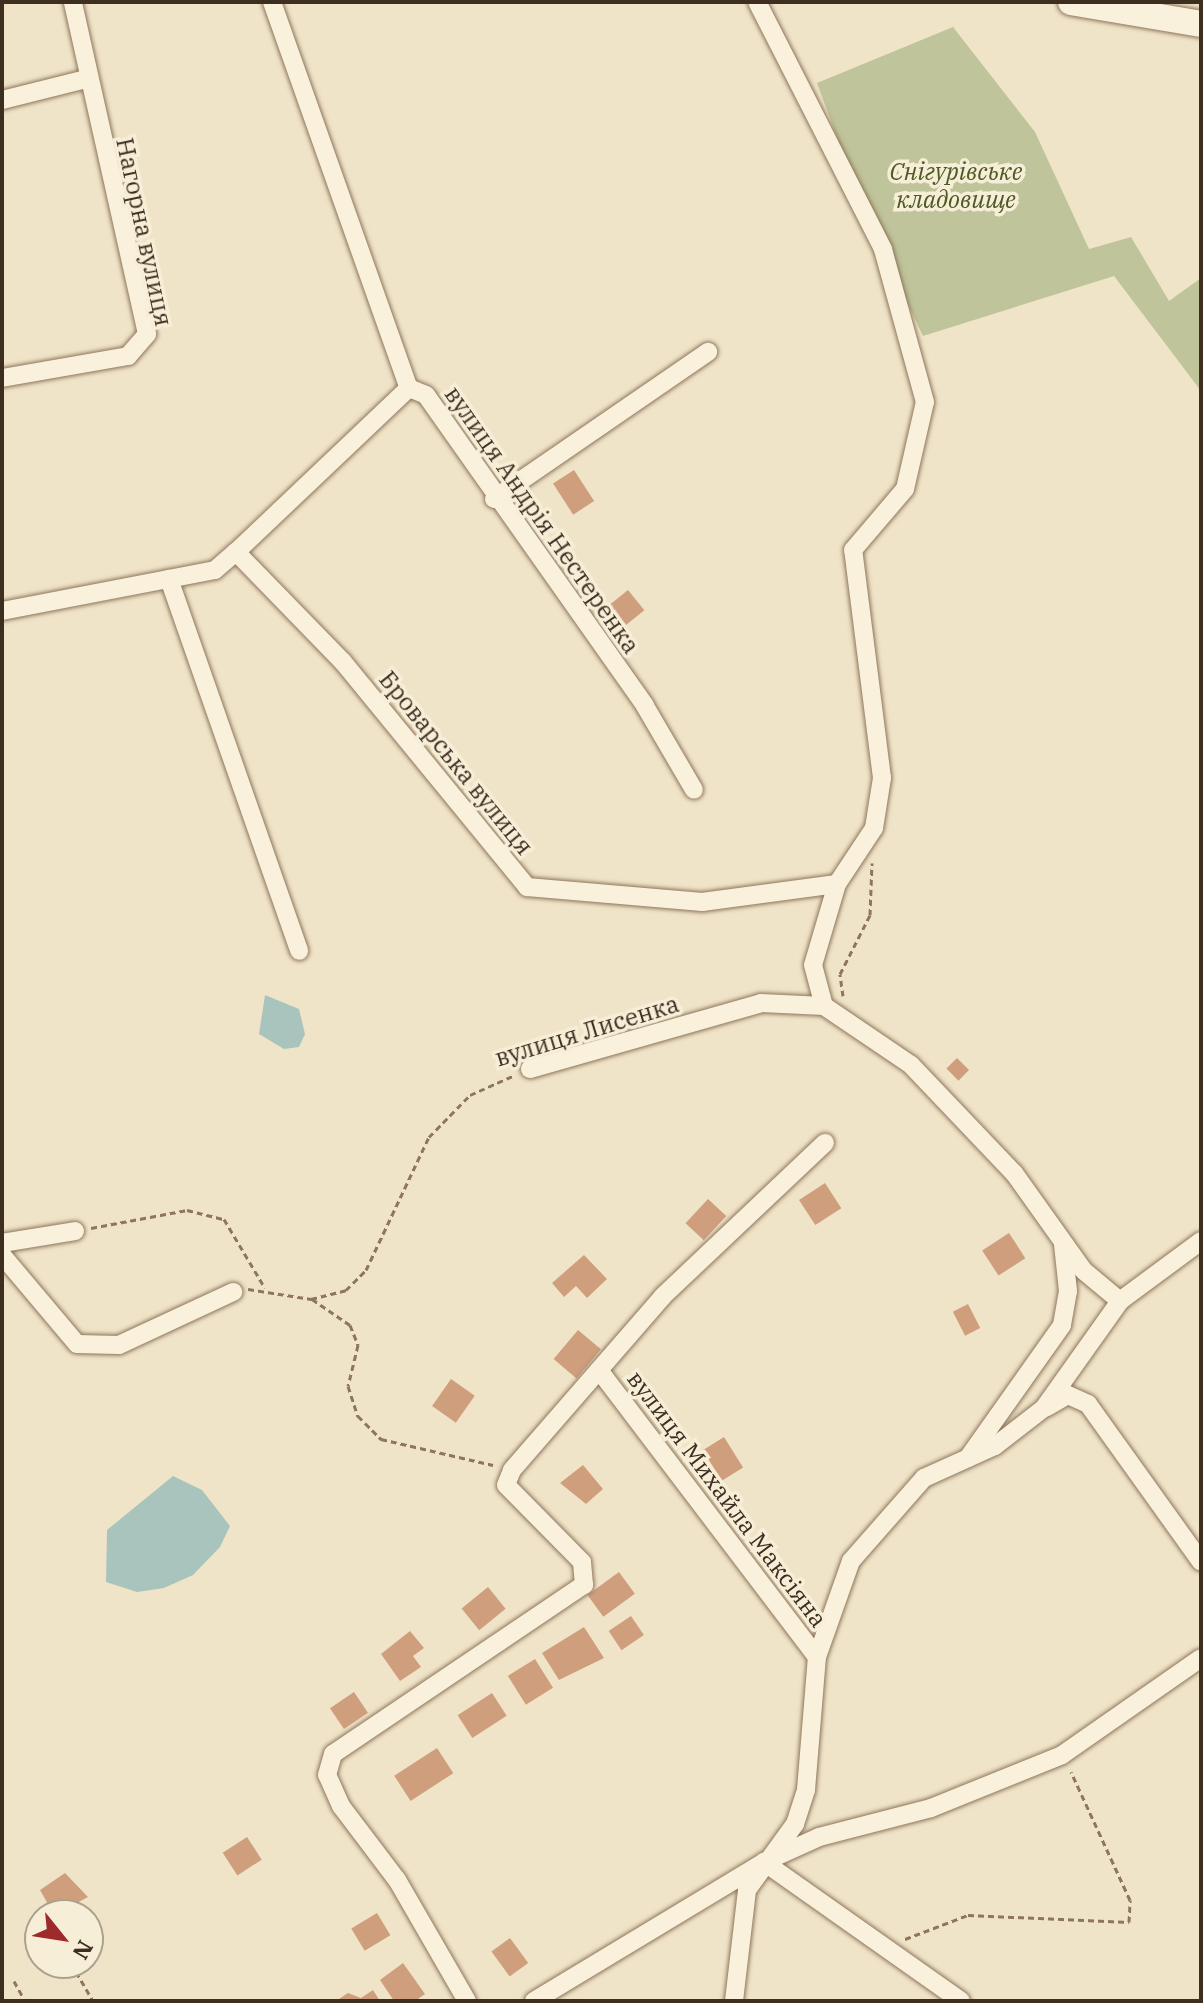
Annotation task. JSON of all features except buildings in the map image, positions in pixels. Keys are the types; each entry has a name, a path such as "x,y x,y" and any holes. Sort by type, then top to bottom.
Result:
{"street":[{"name":"Нагорна вулиця","path":"2,378 128,356 147,334 86,79 73,2"},
{"name":"вулиця Андрія Нестеренка","path":"272,2 409,388 426,395 494,499 645,706 694,790"},
{"path":"757,2 883,249 925,402 905,489 853,550 882,778 874,828 837,884 813,965 824,1006 911,1065 1014,1173 1063,1241 1120,1301"},
{"path":"1071,2 1201,24"},
{"path":"2,100 86,79"},
{"path":"494,499 708,352"},
{"path":"2,611 215,570 409,388"},
{"name":"Броварська вулиця","path":"236,552 343,662 527,887 702,902 837,884"},
{"path":"169,579 299,951"},
{"name":"вулиця Лисенка","path":"530,1069 761,1003 824,1006"},
{"name":"вулиця Михайла Максіяна","path":"512,1470 663,1296 825,1143"},
{"path":"2,1243 75,1231"},
{"path":"968,1458 1062,1325 1068,1291 1063,1241"},
{"path":"1044,1408 1120,1301 1201,1241"},
{"path":"2,1255 77,1344 119,1345 233,1292"},
{"name":"вулиця Михайла Максіяна","path":"599,1370 817,1657"},
{"path":"734,2001 747,1890 764,1862 795,1824 806,1790 817,1657 826,1615 875,1528 924,1478 968,1458 1068,1395 1088,1404 1201,1562"},
{"path":"467,2001 327,1775 333,1754 584,1585 582,1562 506,1485 512,1470"},
{"path":"534,2001 764,1862 819,1837 931,1808 1062,1755 1201,1658"},
{"path":"764,1862 961,2001"}],"path":[{"path":"845,1019 840,974 870,915 874,828"},
{"name":"вулиця Лисенка","path":"233,1292 266,1289 311,1299 346,1290 366,1270 429,1137 470,1095 530,1069"},
{"path":"75,1231 187,1210 224,1219 266,1289"},
{"path":"311,1299 350,1325 358,1345 348,1386 358,1416 381,1439 512,1470"},
{"path":"890,1948 968,1915 1129,1922 1130,1900 1062,1755"},
{"path":"80,1979 93,2001"},
{"path":"14,1981 25,2001"}],"green space":[{"name":"Снігурівське кладовище","path":"953,27 1035,132 1089,249 1131,237 1169,301 1201,278 1201,391 1114,276 923,336 864,211 817,83"}],"water":[{"path":"265,995 299,1009 305,1034 299,1047 284,1049 259,1034"},
{"path":"173,1476 202,1490 230,1526 220,1547 193,1575 164,1588 137,1592 106,1582 107,1530"}]}
